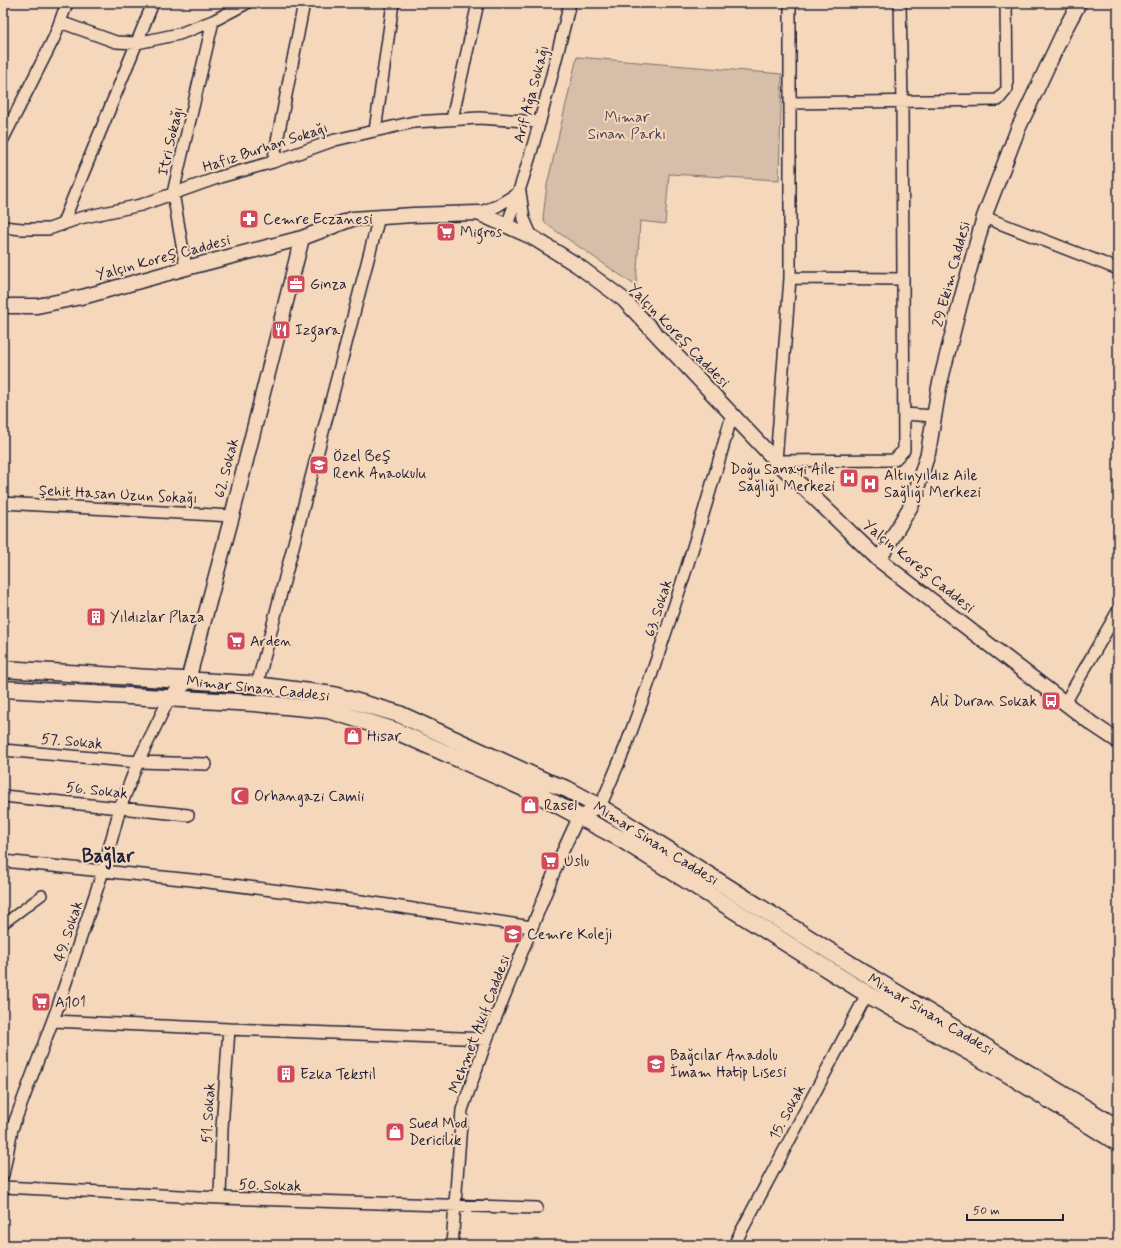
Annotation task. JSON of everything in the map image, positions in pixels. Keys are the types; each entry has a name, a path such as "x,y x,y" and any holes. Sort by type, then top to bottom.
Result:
{"main road":[{"name":"Mimar Sinan Caddesi","path":"3,669 257,685 332,695 399,714 547,782 567,789 600,807 874,979 1118,1128"},
{"name":"Mimar Sinan Caddesi","path":"3,689 254,703 328,710 396,731 537,794 621,839 867,994 1006,1073 1118,1143"}],"street":[{"path":"3,139 54,38 67,3"},
{"path":"62,225 153,3"},
{"path":"60,22 116,42 137,43 179,34 213,21 246,3"},
{"path":"273,162 304,3"},
{"path":"375,131 393,3"},
{"path":"452,119 478,3"},
{"name":"Arif Ağa Sokağı","path":"507,225 520,192 540,122 570,3"},
{"path":"790,3 790,278 776,461 894,460 904,450 900,3"},
{"path":"790,103 998,100 1007,89 1006,3"},
{"name":"29 Ekim Caddesi","path":"879,560 912,504 928,453 939,387 984,217 1018,129 1065,29 1079,3"},
{"name":"Itri Sokağı","path":"186,268 173,193 213,21"},
{"name":"Hafız Burhan Sokağı","path":"3,227 49,229 80,218 141,205 220,177 273,162 335,140 414,122 479,118 540,122"},
{"path":"478,213 498,206 520,192 524,218 532,237"},
{"name":"Yalçın Koreş Caddesi","path":"3,306 37,306 86,296 302,238 352,219 478,213 532,237 576,265 623,299 776,461 879,560 1064,703 1118,741"},
{"path":"257,685 379,217"},
{"path":"984,217 1118,270"},
{"name":"62. Sokak","path":"169,699 188,680 232,516 302,238"},
{"path":"790,278 903,279"},
{"path":"904,414 934,416"},
{"name":"63. Sokak","path":"600,807 626,745 656,662 705,510 732,415"},
{"name":"Şehit Hasan Uzun Sokağı","path":"3,503 232,516"},
{"path":"1064,703 1118,611"},
{"name":"49. Sokak","path":"3,1175 12,1129 53,1021 103,871 120,808 138,762 169,699"},
{"name":"57. Sokak","path":"3,750 138,762 206,764"},
{"name":"56. Sokak","path":"3,796 188,815"},
{"path":"579,816 600,807"},
{"name":"Mehmet Akif Caddesi","path":"452,1245 462,1110 487,1039 561,855 579,816"},
{"path":"3,861 192,880 362,901 532,927"},
{"path":"3,924 42,895"},
{"name":"15. Sokak","path":"734,1245 867,994"},
{"path":"53,1021 229,1030 487,1039"},
{"name":"51. Sokak","path":"220,1198 222,1128 229,1030"},
{"name":"50. Sokak","path":"3,1187 220,1198 537,1208"}],"green space":[{"name":"Mimar Sinan Parkı","path":"577,57 782,74 779,180 669,174 665,224 640,221 636,286 546,224 543,217 547,185"}],"place":[{"name":"Cemre Eczanesi","path":"249,219"},
{"name":"Migros","path":"446,232"},
{"name":"Ginza","path":"296,284"},
{"name":"Izgara","path":"281,330"},
{"name":"Özel Beş Renk Anaokulu","path":"319,465"},
{"name":"Doğu Sanayi Aile Sağlığı Merkezi","path":"849,478"},
{"name":"Altınyıldız Aile Sağlığı Merkezi","path":"870,484"},
{"name":"Yıldızlar Plaza","path":"96,617"},
{"name":"Arden","path":"236,641"},
{"name":"Ali Duran Sokak","path":"1051,701"},
{"name":"Hisar","path":"353,736"},
{"name":"Orhangazi Camii","path":"240,796"},
{"name":"Rasel","path":"530,805"},
{"name":"Uslu","path":"550,861"},
{"name":"Cemre Koleji","path":"513,934"},
{"name":"A101","path":"41,1002"},
{"name":"Bağcılar Anadolu İmam Hatip Lisesi","path":"656,1064"},
{"name":"Ezka Tekstil","path":"286,1074"},
{"name":"Sued Mod Dericilik","path":"395,1132"}],"district":[{"name":"Bağlar","path":"108,855"}]}
